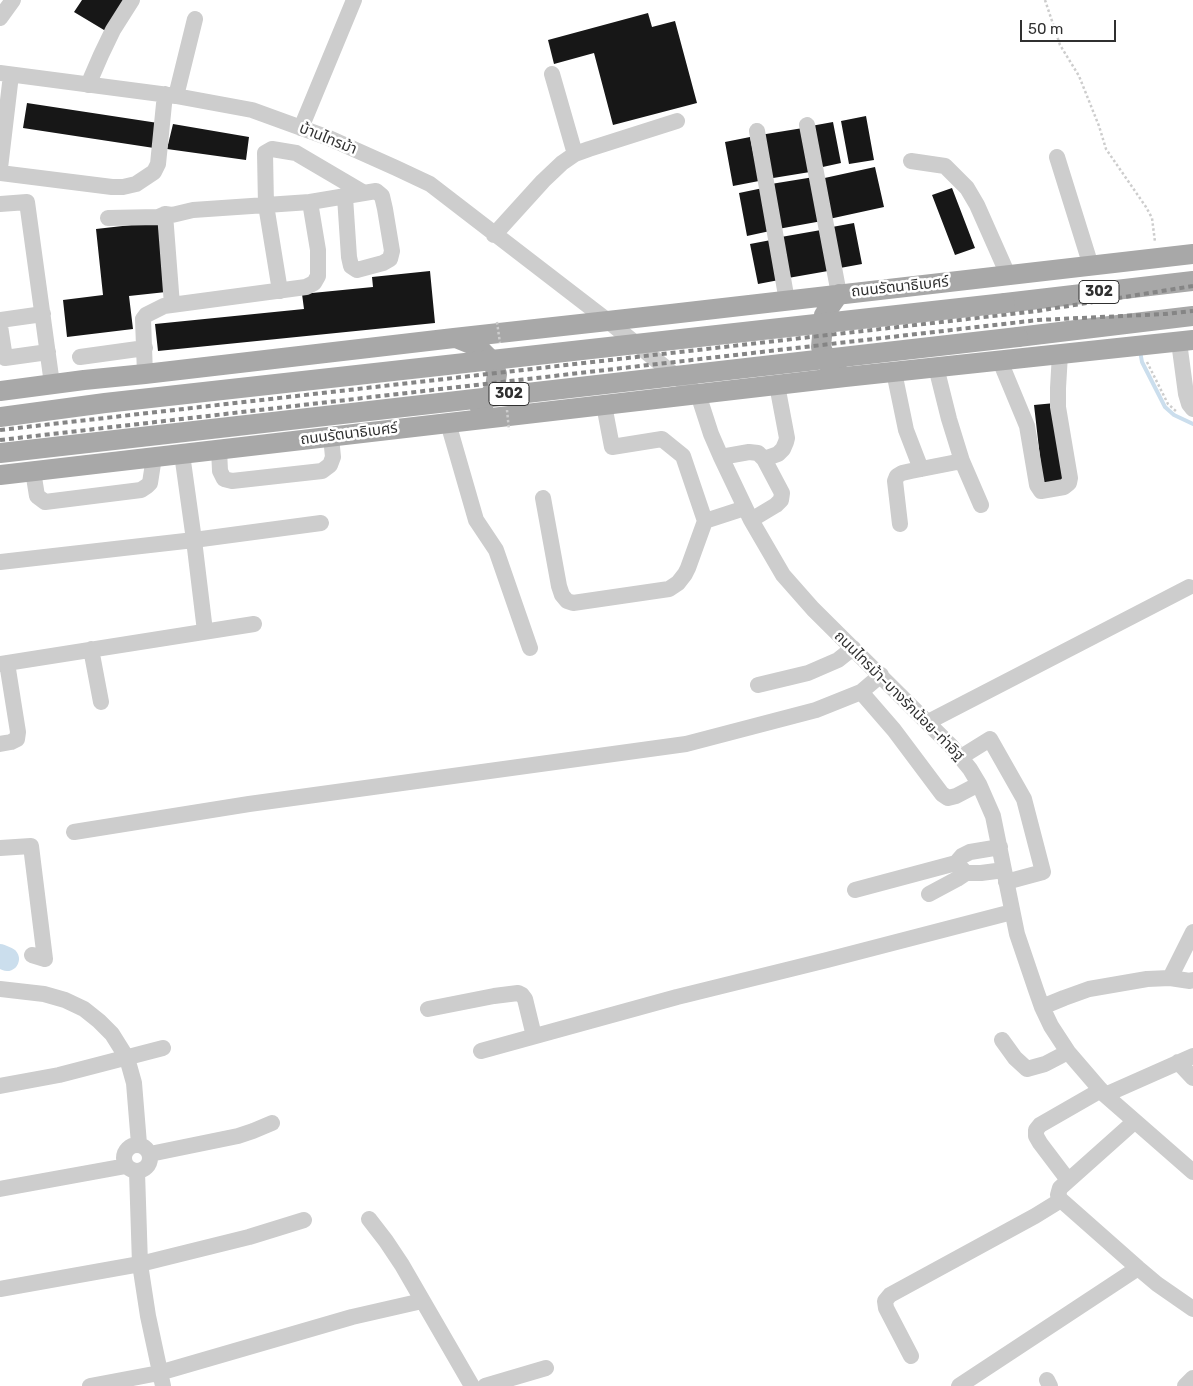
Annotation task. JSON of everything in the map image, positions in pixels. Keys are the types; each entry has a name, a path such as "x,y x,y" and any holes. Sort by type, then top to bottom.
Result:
{"main road":[{"name":"ถนนรัตนาธิเบศร์","path":"0,391 1193,254"},
{"name":"ถนนรัตนาธิเบศร์","path":"0,417 1193,280"},
{"path":"839,294 824,315 821,347 829,365 846,377"},
{"name":"ถนนรัตนาธิเบศร์","path":"0,453 1193,316"},
{"path":"454,338 478,348 492,361 497,374 495,388 480,407 456,422"},
{"name":"ถนนรัตนาธิเบศร์","path":"0,475 846,377 1186,341"}],"street":[{"path":"0,18 13,0"},
{"path":"88,84 113,30 132,0"},
{"path":"301,128 354,0"},
{"path":"0,173 122,187 136,184 154,172 158,164 170,95 196,19"},
{"path":"0,168 6,74"},
{"name":"บ้านไทรม้า","path":"6,74 170,95 252,110 329,138 430,184 608,321"},
{"path":"552,74 575,154"},
{"path":"494,235 543,181 562,163 575,154 677,121"},
{"path":"807,125 839,294"},
{"path":"756,131 787,301"},
{"path":"280,291 266,205 265,154 272,149 296,152 364,193"},
{"path":"1057,157 1091,266"},
{"path":"911,161 945,166 967,188 977,205 1008,275"},
{"path":"108,218 158,217 165,214 172,215 193,210 310,202 376,191 382,196 392,251 390,259 383,263 357,270 352,266 349,257 345,197"},
{"path":"0,204 27,202 52,384"},
{"path":"146,374 142,319 146,315 164,306 280,291 306,287 314,283 318,276 318,250 310,202"},
{"path":"165,214 172,305"},
{"path":"0,320 42,314"},
{"path":"608,321 698,394"},
{"path":"0,326 6,358 48,352"},
{"path":"1186,341 1189,403"},
{"path":"80,357 144,348"},
{"path":"1000,360 1027,426 1037,485 1041,490 1064,487 1069,484 1070,478 1058,407 1060,354"},
{"path":"936,367 962,461 981,505"},
{"path":"894,372 906,430 921,469"},
{"path":"764,459 778,454 786,442 777,385"},
{"name":"ถนนไทรม้า-บางรักน้อย-ท่าอิฐ","path":"698,394 710,434 748,514 783,575 813,609 952,747 979,784 993,816 1017,934 1042,1007 1051,1026 1068,1052 1103,1092 1134,1122 1193,1172"},
{"path":"543,498 559,586 562,595 573,604 669,589 678,582 688,568 705,521 683,456 662,439 612,447 604,405"},
{"path":"456,422 476,520 496,550 530,648"},
{"path":"219,449 220,471 224,479 232,481 322,471 330,465 333,457 331,437"},
{"path":"705,521 748,514 776,505 781,500 782,493 764,459 758,452 721,457"},
{"path":"182,454 205,632"},
{"path":"33,471 37,496 44,502 141,490 150,483 154,457"},
{"path":"900,524 895,482 897,476 902,473 962,461"},
{"path":"0,562 194,540 321,522"},
{"path":"928,722 1188,586"},
{"path":"0,744 11,742 17,738 18,732 4,663 254,624"},
{"path":"758,686 808,673 838,660 853,648"},
{"path":"91,649 101,702"},
{"path":"74,832 249,804 686,744 816,710 887,681"},
{"path":"874,705 887,681"},
{"path":"861,692 874,705 942,794 948,798 956,796 979,784"},
{"path":"855,890 961,868 1005,876 1043,872 1024,799 990,739 961,757"},
{"path":"0,848 31,846 45,959 32,955"},
{"path":"929,894 958,879 962,856 970,852 1000,847"},
{"path":"481,1051 677,997 1012,912"},
{"path":"1170,978 1193,932"},
{"path":"1042,1007 1089,989 1148,979 1193,980"},
{"path":"0,988 44,994 64,1000 84,1009 112,1034 128,1058 144,1149 150,1161 143,1170 131,1169 0,1189"},
{"path":"428,1009 518,993 525,999 534,1036"},
{"path":"1002,1040 1015,1058 1027,1069 1044,1064 1068,1052"},
{"path":"0,1086 59,1075 164,1048"},
{"path":"1068,1180 1036,1136 1036,1130 1040,1125 1103,1092 1186,1059 1193,1078"},
{"path":"1134,1122 1068,1180 1060,1188 1058,1195 1061,1200 1138,1268 1193,1309"},
{"path":"161,1380 140,1264 131,1169 124,1161 124,1154 132,1145 144,1149 238,1136 272,1123"},
{"path":"911,1356 886,1308 885,1301 890,1295 1061,1200"},
{"path":"368,1219 386,1241 472,1386"},
{"path":"0,1289 140,1264 249,1237 304,1220"},
{"path":"959,1386 1138,1268"},
{"path":"90,1386 161,1380 217,1355 352,1317 422,1301"},
{"path":"485,1386 546,1368"},
{"path":"1184,1386 1193,1378"}],"path":[{"path":"1046,0 1060,44 1079,76 1106,149 1152,218 1156,258"},
{"path":"1145,345 1146,360 1168,404 1189,403"}],"building":[{"path":"82,0 129,0 109,33 74,12"},
{"path":"648,13 652,27 675,21 697,103 613,125 594,53 554,64 548,40"},
{"path":"27,103 158,123 154,148 23,128"},
{"path":"866,116 874,160 849,164 841,121"},
{"path":"833,122 841,163 818,168 811,126"},
{"path":"173,124 249,137 246,160 167,149"},
{"path":"803,128 810,172 767,179 760,135"},
{"path":"750,137 759,181 733,186 725,142"},
{"path":"875,167 884,207 829,219 820,179"},
{"path":"814,177 822,221 778,229 771,184"},
{"path":"763,188 770,231 747,236 739,193"},
{"path":"952,188 975,248 955,255 932,195"},
{"path":"158,222 166,292 129,296 133,329 67,337 63,300 103,295 96,229"},
{"path":"854,223 862,264 840,268 832,227"},
{"path":"821,230 828,271 788,278 781,237"},
{"path":"771,240 779,280 758,284 750,244"},
{"path":"430,271 435,323 158,351 155,324 304,309 302,294 373,287 372,277"},
{"path":"1055,403 1064,480 1043,483 1034,405"}],"waterway":[{"path":"1140,351 1142,362 1165,407 1174,415 1193,424"},
{"path":"0,956 7,959"}],"railway":[{"path":"0,430 1037,311 1193,286"},
{"path":"0,440 1038,320 1193,311"}]}
